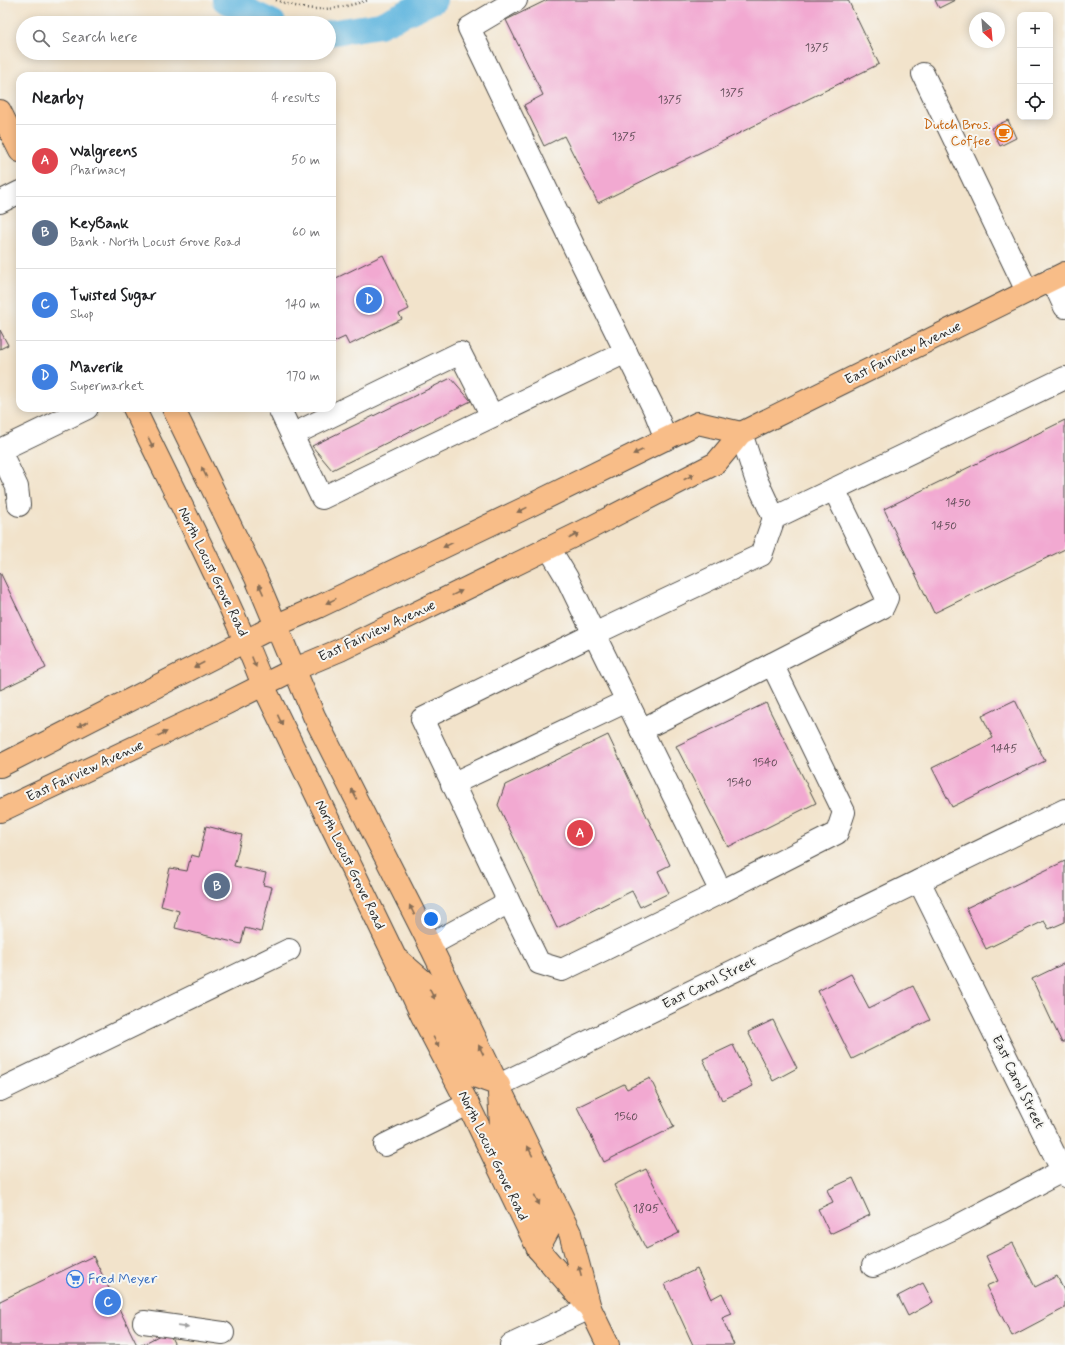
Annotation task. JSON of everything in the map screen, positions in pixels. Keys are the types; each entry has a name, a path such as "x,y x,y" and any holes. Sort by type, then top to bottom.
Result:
{"main road":[{"path":"0,110 16,143"},
{"name":"East Fairview Avenue","path":"0,811 210,712 295,669 340,650 549,548 716,463 741,432 1058,276"},
{"name":"North Locust Grove Road","path":"136,412 246,641 264,685 422,1016 468,1104 538,1249 590,1308"},
{"name":"North Locust Grove Road","path":"175,412 256,578 314,716 430,945 570,1233 590,1308 608,1345"},
{"path":"0,766 277,625 318,607 698,423 741,432"},
{"path":"395,957 428,985 474,1076 499,1085 501,1126 550,1227 538,1249"}],"street":[{"path":"516,0 469,28 654,409 666,439"},
{"path":"924,74 1027,292"},
{"path":"0,202 16,194"},
{"path":"1058,276 1065,307"},
{"path":"292,435 460,352 492,416"},
{"path":"281,412 322,498 626,352"},
{"path":"774,518 1065,378"},
{"path":"19,505 17,487 0,451 79,412"},
{"path":"741,432 756,479 774,518 761,555 594,634 422,719 508,902 539,963 562,970 838,833 844,812 772,664"},
{"path":"641,730 883,607 887,598 834,490"},
{"path":"549,548 567,578 720,892"},
{"path":"452,784 627,701"},
{"name":"East Carol Street","path":"499,1085 1065,810"},
{"name":"East Carol Street","path":"918,881 1064,1174"},
{"path":"430,945 508,902"},
{"path":"0,1090 289,950"},
{"path":"385,1145 468,1104"},
{"path":"873,1266 1064,1174"},
{"path":"511,1345 590,1308"},
{"path":"144,1322 223,1333"}],"path":[{"path":"276,0 288,5 307,9 327,9 350,6 368,0"}],"building":[{"path":"547,0 848,0 879,64 598,203 564,136 544,146 524,105 543,95 506,20"},
{"path":"935,0 955,0 939,8"},
{"name":"Dutch Bros. Coffee","path":"1008,120 1016,138 1000,146 991,128"},
{"path":"383,255 409,309 399,314 402,319 349,345 345,337 336,341 336,278"},
{"path":"0,330 8,345 0,349"},
{"path":"451,378 471,401 332,470 312,446"},
{"path":"1065,420 1065,549 934,613 884,509"},
{"path":"0,572 46,668 0,690"},
{"path":"1015,700 1045,761 952,807 932,768 993,738 982,716"},
{"path":"766,703 816,803 728,847 676,746"},
{"path":"608,735 670,865 658,871 669,893 640,907 632,891 557,928 498,805 505,785"},
{"path":"206,826 242,835 234,866 266,873 263,885 272,887 261,932 245,928 241,944 175,928 179,911 161,906 170,868 187,871 191,855 199,857"},
{"path":"1065,861 1065,922 1049,929 1044,921 986,949 966,908"},
{"path":"1065,963 1065,1041 1062,1043 1032,979"},
{"path":"851,974 869,1008 913,986 930,1020 852,1059 818,991"},
{"path":"773,1020 797,1068 773,1081 748,1032"},
{"path":"733,1045 753,1086 722,1100 703,1059"},
{"path":"650,1078 674,1127 604,1162 577,1107 624,1084 627,1089"},
{"path":"646,1169 679,1233 646,1249 614,1185"},
{"path":"853,1178 870,1215 830,1234 818,1209 833,1202 827,1190"},
{"path":"1013,1243 1035,1287 1057,1276 1065,1293 1065,1308 1012,1336 986,1286 998,1281 986,1256"},
{"name":"Fred Meyer","path":"93,1256 137,1345 0,1345 0,1301"},
{"path":"697,1269 711,1299 722,1293 732,1314 722,1318 734,1345 693,1345 665,1284"},
{"path":"923,1283 933,1302 908,1316 898,1296"},
{"path":"168,1331 175,1345 141,1345"}],"waterway":[{"path":"225,0 258,16"},
{"path":"336,32 380,25 434,0"}],"place":[{"name":"Dutch Bros. Coffee","path":"1004,133"},
{"name":"Maverik","path":"369,300"},
{"name":"Walgreens","path":"580,833"},
{"name":"KeyBank","path":"217,886"},
{"name":"Fred Meyer","path":"75,1279"},
{"name":"Twisted Sugar","path":"108,1302"}]}
